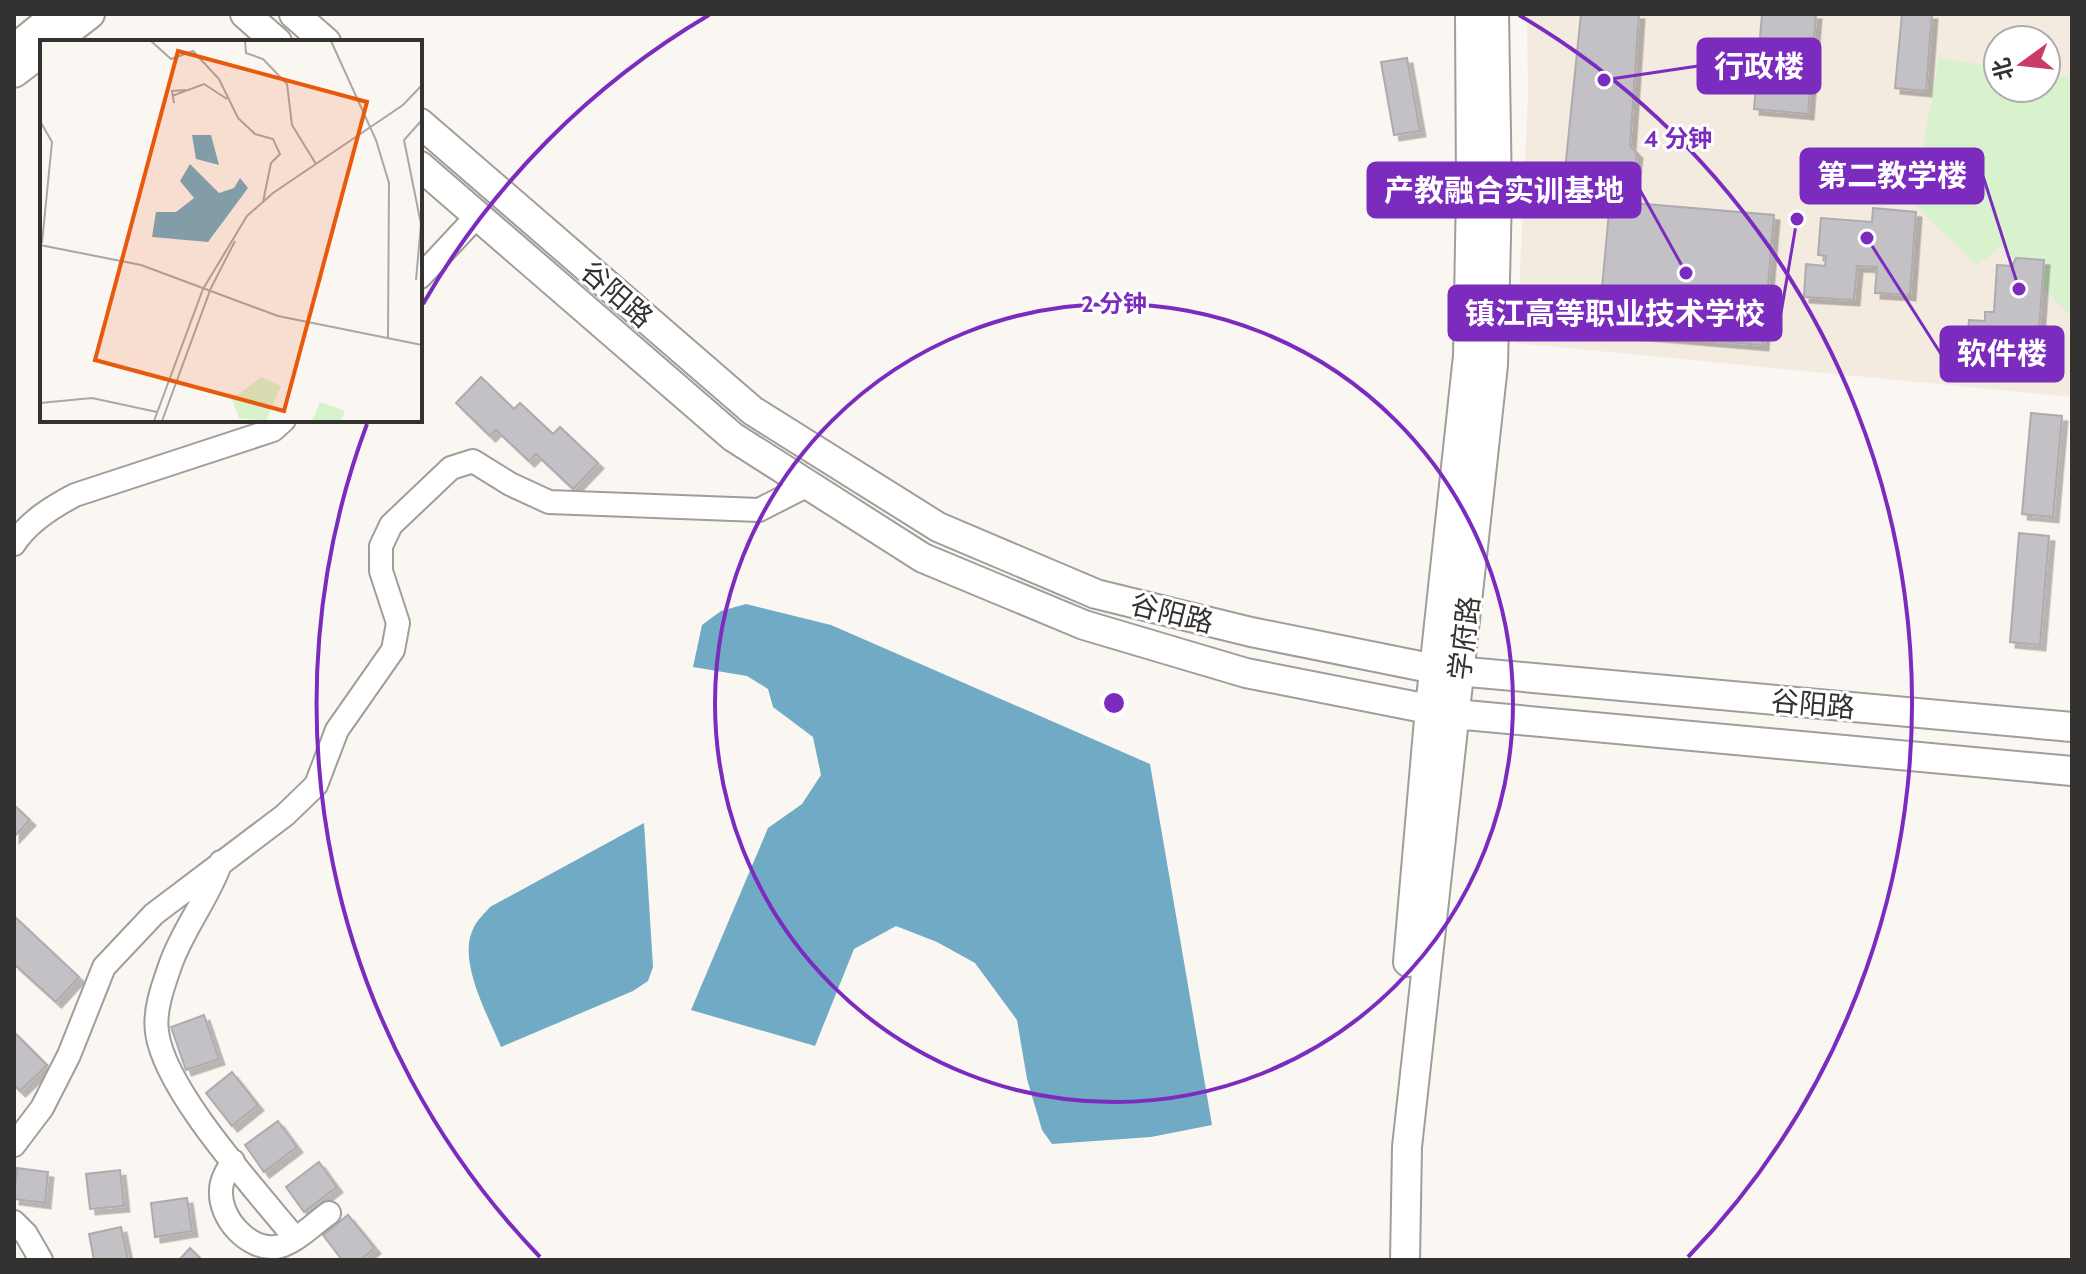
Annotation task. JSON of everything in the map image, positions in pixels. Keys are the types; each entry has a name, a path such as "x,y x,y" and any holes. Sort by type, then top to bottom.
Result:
{"main road":[{"path":"14,49 57,14"},
{"path":"57,40 90,14"},
{"path":"245,14 275,40"},
{"path":"294,14 324,40"},
{"name":"学府路","path":"1448,671 1468,356 1470,14"},
{"name":"学府路","path":"1390,1260 1392,1152 1442,711 1493,365 1497,194 1494,14"},
{"path":"14,73 40,54"},
{"name":"谷阳路","path":"422,125 753,411 938,527 1096,594 1251,632 1448,671 2072,727"},
{"name":"谷阳路","path":"422,168 733,437 923,558 1084,625 1246,673 1442,711 2072,771"},
{"name":"学府路","path":"1405,1260 1407,1147 1442,711"}],"lane":[{"path":"422,275 477,216"},
{"path":"14,544 51,508 75,495 273,430 282,422"},
{"path":"14,1145 42,1108 69,1055 104,967 154,914 285,815 316,785 337,730 393,650 398,623 381,571 381,546 391,525 451,468 473,461 510,484 549,502 759,510 808,485"},
{"path":"221,862 212,888 171,962 156,1028 162,1058 190,1103 295,1238"},
{"path":"233,1161 221,1190 226,1216 242,1234 263,1247 280,1247 329,1213"},
{"path":"14,1222 26,1234 41,1260"}],"shaded area":[{"path":"1527,14 2072,14 2072,397 1517,343 1528,94"}],"green space":[{"path":"1939,58 1982,65 1982,104 2062,104 2062,76 2072,78 2072,317 2002,246 1977,265 1913,203"}],"water":[{"path":"746,604 831,625 1150,764 1212,1125 1151,1137 1052,1144 1042,1130 1027,1079 1017,1020 975,963 937,942 896,926 854,949 815,1046 691,1010 768,828 802,804 821,775 813,737 773,707 768,689 747,676 693,667 702,625 721,611"},
{"path":"644,823 653,967 648,981 633,991 501,1047 471,971 469,940 475,924 490,907"}],"building":[{"path":"1581,14 1639,14 1630,146 1637,153 1634,178 1565,170"},
{"path":"1762,14 1816,14 1808,114 1754,109"},
{"path":"1902,14 1932,14 1926,91 1895,88"},
{"path":"1407,58 1420,131 1394,135 1381,62"},
{"path":"1610,201 1774,215 1763,345 1598,331"},
{"path":"1873,208 1916,212 1910,295 1875,293 1877,267 1857,266 1854,300 1804,297 1806,264 1825,266 1826,256 1818,255 1821,218 1872,222"},
{"path":"2016,258 2044,260 2037,359 1966,353 1969,320 1985,321 1985,312 1994,312 1997,265 2012,266"},
{"path":"481,377 514,409 520,403 553,434 560,427 598,463 573,489 536,454 529,461 496,430 490,436 456,403"},
{"path":"2031,413 2062,416 2053,517 2022,514"},
{"path":"2019,533 2049,536 2040,645 2010,642"},
{"path":"14,805 30,820 14,837"},
{"path":"14,916 79,977 56,1002 14,964"},
{"path":"204,1015 219,1059 186,1070 171,1027"},
{"path":"15,1033 47,1065 20,1091 14,1085"},
{"path":"232,1072 258,1105 232,1126 206,1093"},
{"path":"278,1121 297,1147 264,1172 245,1145"},
{"path":"319,1162 337,1187 304,1212 286,1187"},
{"path":"17,1168 48,1172 45,1203 14,1199"},
{"path":"120,1170 124,1206 90,1209 86,1174"},
{"path":"187,1198 192,1231 155,1237 151,1203"},
{"path":"348,1215 375,1248 360,1260 342,1260 323,1235"},
{"path":"121,1227 128,1260 94,1260 89,1234"},
{"path":"190,1248 202,1260 179,1260"}],"place":[{"name":"行政楼","path":"1604,80"},
{"name":"镇江高等职业技术学校","path":"1797,219"},
{"name":"软件楼","path":"1867,238"},
{"name":"产教融合实训基地","path":"1686,273"},
{"name":"第二教学楼","path":"2019,289"}]}
